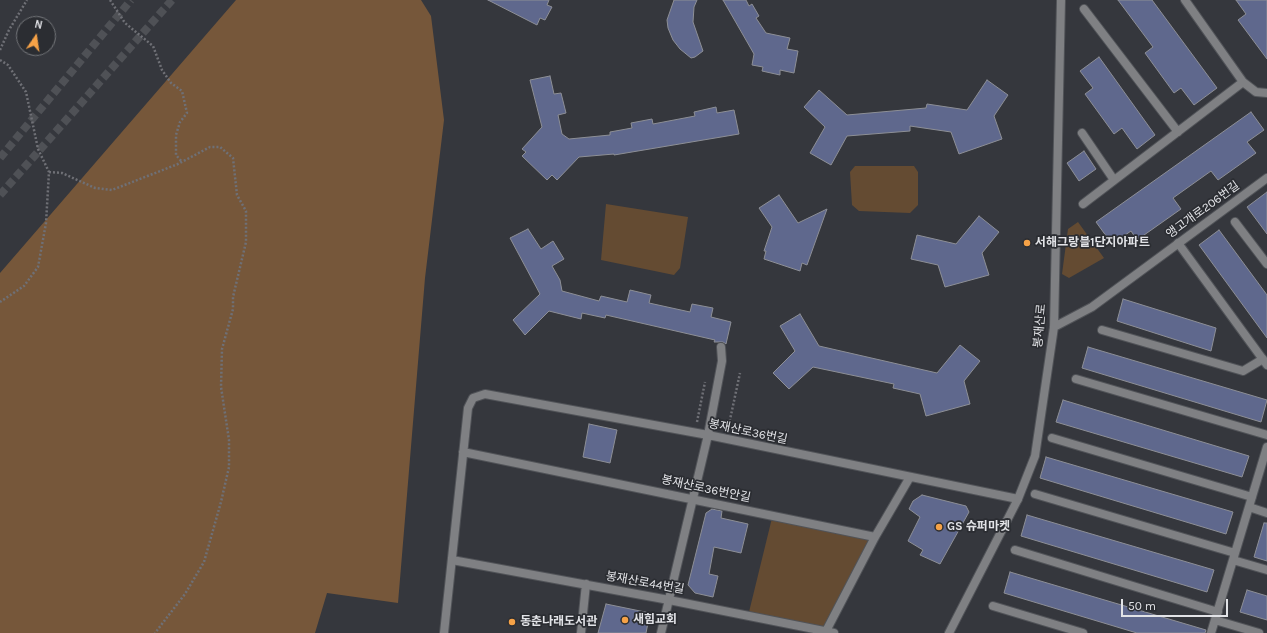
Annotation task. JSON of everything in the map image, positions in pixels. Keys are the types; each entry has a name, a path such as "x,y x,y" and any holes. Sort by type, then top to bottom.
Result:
{"street":[{"name":"봉재산로","path":"949,633 1018,499 1035,456 1054,327 1061,0"},
{"path":"1185,0 1244,82 1256,92 1267,93"},
{"path":"1084,9 1178,132"},
{"path":"1082,204 1244,82"},
{"path":"1082,133 1114,180"},
{"name":"앵고개로206번길","path":"1054,327 1092,307 1267,178"},
{"path":"1235,222 1267,264"},
{"path":"1102,330 1243,371 1265,362 1178,244"},
{"path":"661,633 708,436 722,361 721,347"},
{"path":"1076,379 1267,434"},
{"name":"봉재산로36번길","path":"463,452 468,408 474,398 485,394 726,439 1018,499"},
{"path":"1052,438 1252,497"},
{"path":"1211,633 1267,447"},
{"path":"444,633 463,452"},
{"name":"봉재산로36번안길","path":"463,452 875,536"},
{"path":"828,632 875,536 910,477"},
{"path":"1035,494 1234,556 1267,570"},
{"path":"1249,507 1267,513"},
{"path":"1015,550 1216,616 1259,633"},
{"name":"봉재산로44번길","path":"452,560 586,584 828,632"},
{"path":"581,633 586,584"},
{"path":"993,606 1083,633"}],"path":[{"path":"0,50 9,30 27,0"},
{"path":"110,0 125,23 153,46 162,70 171,83 182,91 187,113 180,122 176,135 176,155 182,162"},
{"path":"0,60 8,65 26,92 38,149 49,172 46,223 38,267 24,286 0,302"},
{"path":"49,172 62,173 95,188 112,190 182,162 210,147 220,147 233,158 237,195 246,211 246,242 233,297 233,309 222,349 221,387 229,440 229,467 204,562 184,594 155,633"},
{"path":"726,439 740,373"},
{"path":"695,433 706,379"}],"shaded area":[{"path":"236,0 421,0 431,16 444,120 425,278 398,603 327,593 315,633 0,633 0,273"},
{"path":"855,166 914,166 918,172 918,205 910,213 859,211 852,205 850,172"},
{"path":"606,204 688,217 680,268 674,275 601,260"},
{"path":"1078,222 1104,258 1069,278 1062,274 1068,229"},
{"path":"772,518 844,532 869,540 825,627 749,612"}],"building":[{"path":"488,0 549,0 547,5 552,7 545,20 540,18 537,25"},
{"path":"674,0 697,0 694,7 693,22 703,51 695,57 691,58 680,49 673,40 668,28 667,20"},
{"path":"723,0 746,0 749,6 752,4 759,16 756,18 766,33 790,38 787,49 798,51 794,73 780,70 780,75 762,71 763,67 752,65 754,54"},
{"path":"1118,0 1152,0 1217,88 1194,105 1181,88 1174,93 1145,53 1153,47"},
{"path":"1236,0 1267,0 1267,59 1238,20 1246,14"},
{"path":"1099,57 1155,135 1137,149 1122,128 1114,134 1085,94 1093,88 1080,71"},
{"path":"550,76 554,94 561,93 566,113 558,115 562,134 569,139 610,135 610,132 632,128 631,123 652,119 653,124 695,116 694,112 716,107 717,113 734,110 739,134 614,155 579,157 557,180 552,175 547,180 522,156 526,152 522,149 542,127 530,80"},
{"path":"987,80 1008,95 994,116 1002,139 959,154 951,132 910,126 910,131 847,136 831,165 810,153 825,127 804,107 819,90 847,115 926,108 927,104 967,110"},
{"path":"1251,112 1264,130 1247,142 1256,153 1218,180 1211,171 1173,198 1181,209 1137,240 1131,231 1112,244 1096,222"},
{"path":"1084,151 1096,169 1079,181 1067,163"},
{"path":"1267,192 1267,234 1247,207"},
{"path":"779,195 798,223 827,209 807,265 802,263 800,271 764,259 766,251 764,251 772,227 759,208"},
{"path":"979,216 999,232 982,253 989,275 945,287 938,265 911,259 917,235 956,244"},
{"path":"528,229 541,249 553,241 564,259 552,266 560,280 562,291 599,301 601,296 627,302 630,290 651,295 649,303 690,312 692,304 713,308 711,317 731,322 726,344 723,342 714,342 715,340 606,315 605,318 582,313 581,319 549,311 525,335 513,320 540,294 510,238"},
{"path":"1219,230 1267,295 1267,338 1199,245"},
{"path":"1123,299 1216,328 1211,351 1117,321"},
{"path":"800,314 819,346 937,373 960,345 980,361 964,381 970,404 926,416 920,394 893,388 894,384 813,367 789,389 773,373 795,351 780,326"},
{"path":"1088,347 1267,400 1261,422 1082,368"},
{"path":"1063,400 1249,456 1242,477 1056,422"},
{"path":"589,424 617,430 610,463 583,457"},
{"path":"1046,457 1233,512 1226,534 1040,478"},
{"path":"922,495 966,506 969,512 940,564 920,555 923,550 908,541 920,517 909,509 913,501"},
{"path":"712,509 722,511 721,518 748,524 741,553 714,547 709,574 718,576 713,597 695,593 688,585 706,513"},
{"path":"1027,515 1214,570 1207,592 1021,536"},
{"path":"1264,523 1267,523 1267,561 1254,557"},
{"path":"1010,572 1206,630 1205,633 1137,633 1004,593"},
{"path":"1247,590 1267,596 1267,620 1240,612"},
{"name":"새힘교회","path":"606,604 650,613 646,633 598,633"}],"tunnel":[{"path":"0,158 131,0"},
{"path":"0,195 172,0"}],"place":[{"name":"서해그랑블1단지아파트","path":"1027,243"},
{"name":"GS 슈퍼마켓","path":"939,527"},
{"name":"새힘교회","path":"625,620"},
{"name":"동춘나래도서관","path":"512,622"}]}
